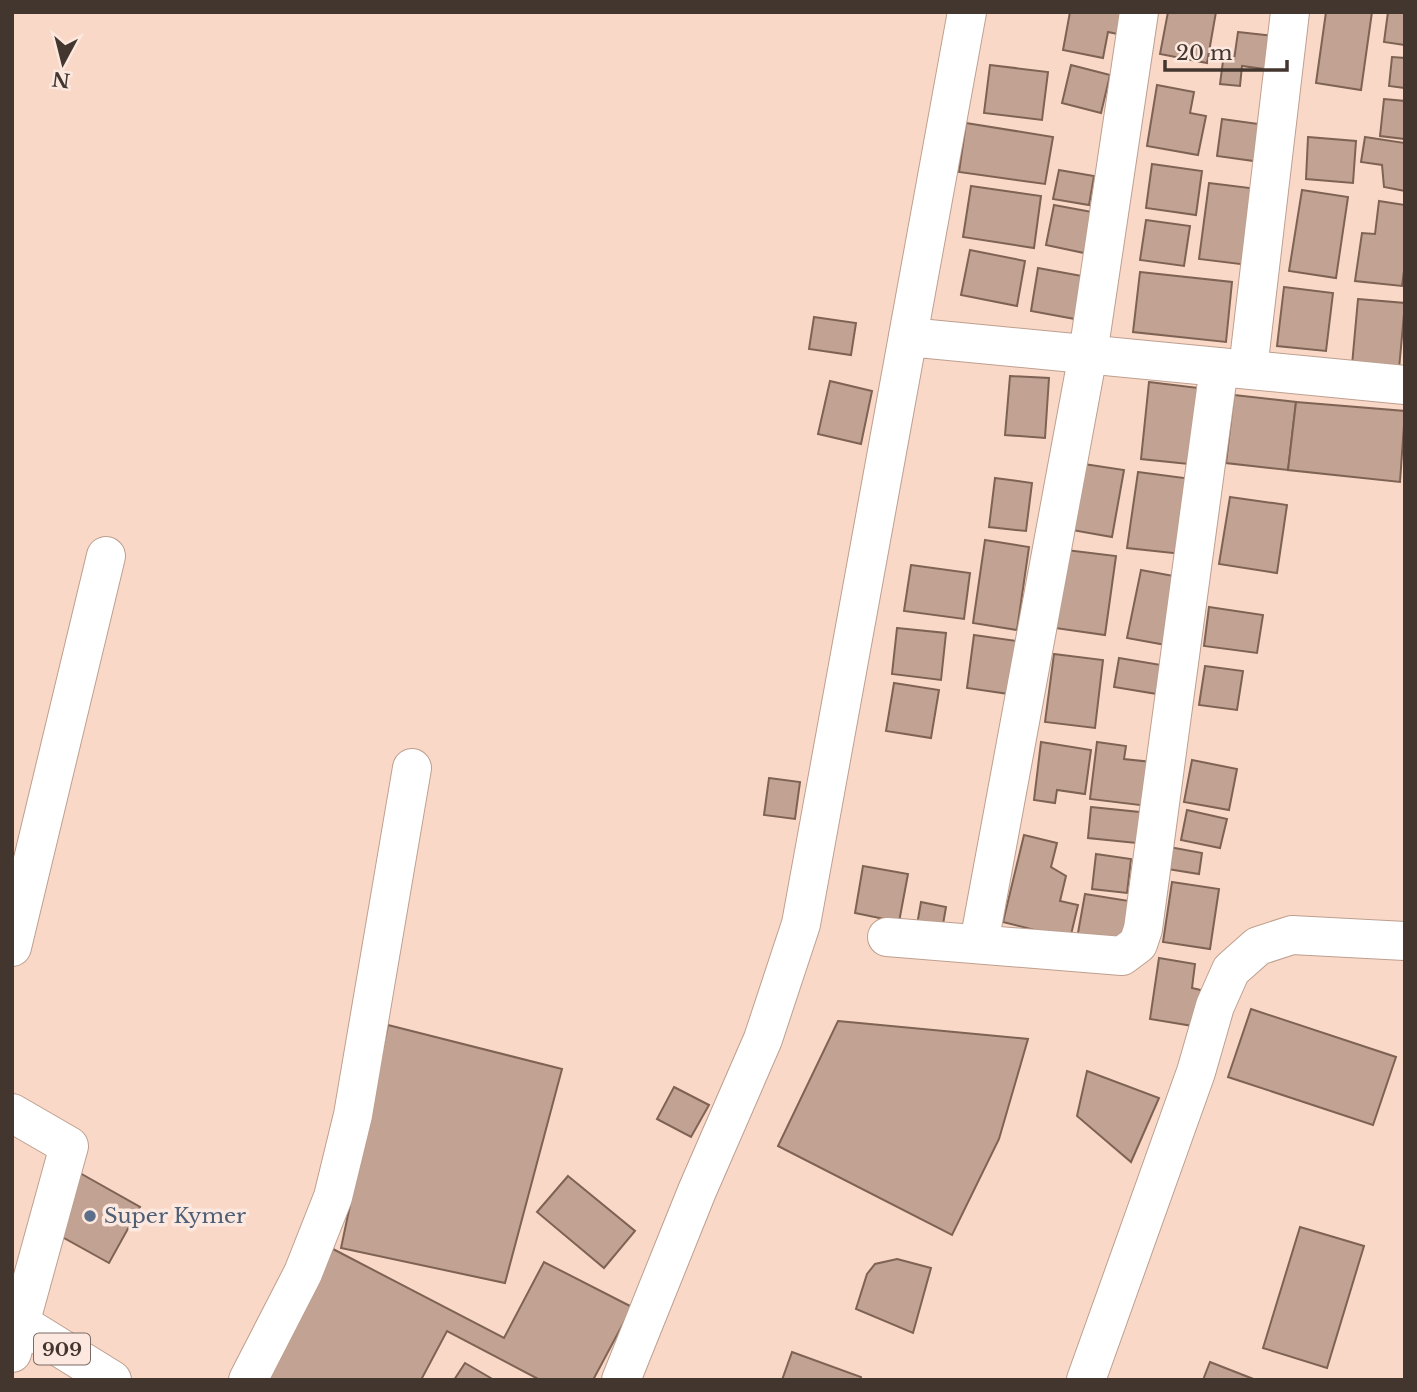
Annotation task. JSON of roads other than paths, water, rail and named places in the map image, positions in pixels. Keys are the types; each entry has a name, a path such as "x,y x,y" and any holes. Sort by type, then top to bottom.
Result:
{"main road":[{"path":"621,1380 697,1191 764,1039 801,923 967,12"},
{"path":"979,943 1088,354 1139,12"},
{"path":"887,937 1122,956 1138,944 1290,12"},
{"path":"908,337 1405,385"},
{"path":"12,947 106,556"},
{"path":"248,1380 303,1273 333,1197 353,1115 412,768"},
{"path":"1086,1380 1196,1073 1215,1006 1231,970 1258,946 1292,936 1405,941"},
{"path":"12,1113 69,1146 15,1332"},
{"name":"909","path":"15,1332 112,1380"}],"place":[{"name":"Super Kymer","path":"90,1216"}]}
